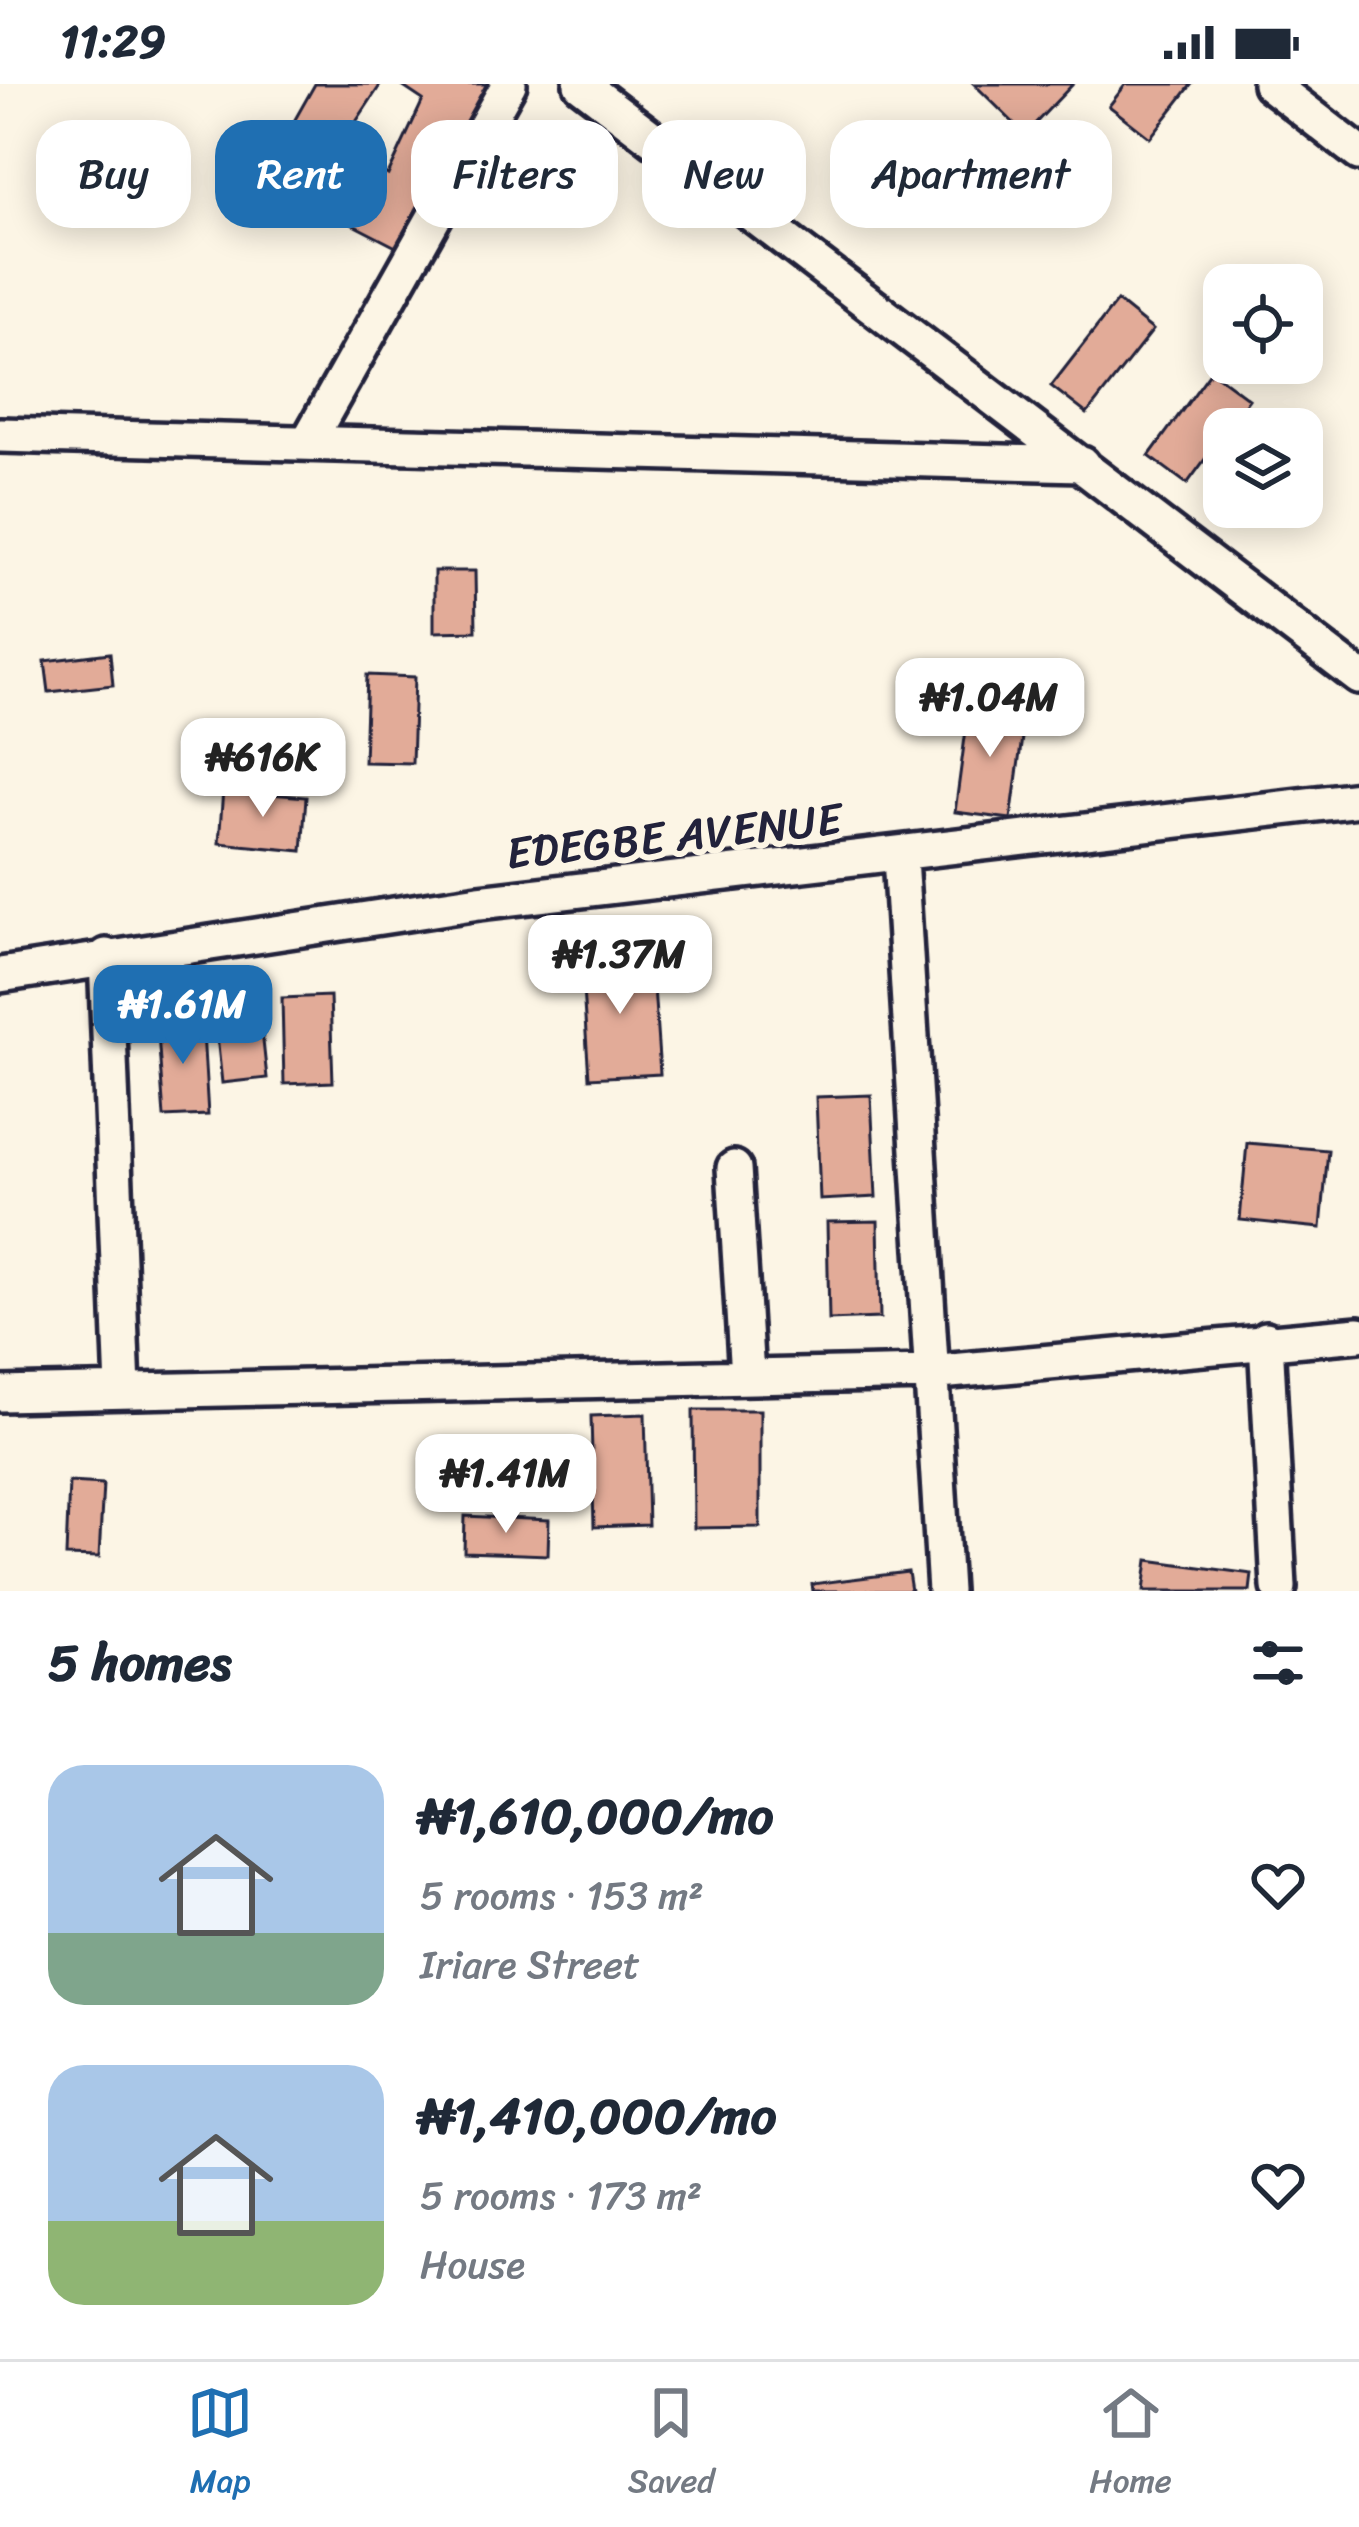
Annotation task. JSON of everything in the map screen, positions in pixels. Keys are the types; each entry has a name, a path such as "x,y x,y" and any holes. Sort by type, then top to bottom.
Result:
{"street":[{"path":"309,440 509,84"},
{"path":"581,84 1359,677"},
{"path":"1270,84 1359,153"},
{"path":"0,435 1082,464"},
{"name":"EDEGBE AVENUE","path":"0,975 479,902 1359,799"},
{"path":"900,856 946,1591"},
{"path":"106,956 123,1390"},
{"path":"734,1168 747,1376"},
{"path":"0,1394 929,1373 1359,1334"},
{"path":"1266,1339 1279,1587"}],"building":[{"path":"315,84 381,84 357,120 295,120"},
{"path":"399,84 498,84 475,120 414,120 423,100"},
{"path":"974,84 1073,84 1038,120 1011,120"},
{"path":"1126,84 1192,84 1150,138 1109,106"},
{"path":"411,126 411,223 396,247 359,228 387,228 387,174"},
{"path":"1117,301 1153,330 1087,414 1051,386"},
{"path":"1203,382 1229,384 1249,399 1242,408 1203,408 1203,462 1187,484 1149,456"},
{"path":"434,571 475,571 476,631 434,632"},
{"path":"110,653 113,685 49,692 45,661"},
{"path":"367,675 415,677 412,763 364,762"},
{"path":"970,700 1026,708 1011,819 955,812"},
{"path":"223,790 306,797 302,851 219,843"},
{"path":"652,958 660,1074 589,1078 581,959"},
{"path":"330,996 333,1082 284,1084 282,998"},
{"path":"259,1004 267,1078 222,1083 214,1008"},
{"path":"202,1016 208,1115 164,1117 157,1020"},
{"path":"871,1095 876,1197 820,1200 816,1097"},
{"path":"1247,1143 1328,1150 1321,1228 1240,1220"},
{"path":"878,1221 880,1318 829,1320 827,1222"},
{"path":"693,1410 760,1410 760,1527 694,1528"},
{"path":"645,1414 648,1525 594,1527 591,1416"},
{"path":"69,1482 103,1484 99,1557 66,1556"},
{"path":"465,1516 549,1520 548,1555 464,1552"},
{"path":"1148,1560 1252,1574 1250,1591 1144,1591"},
{"path":"908,1572 911,1591 813,1591 812,1584"}]}
